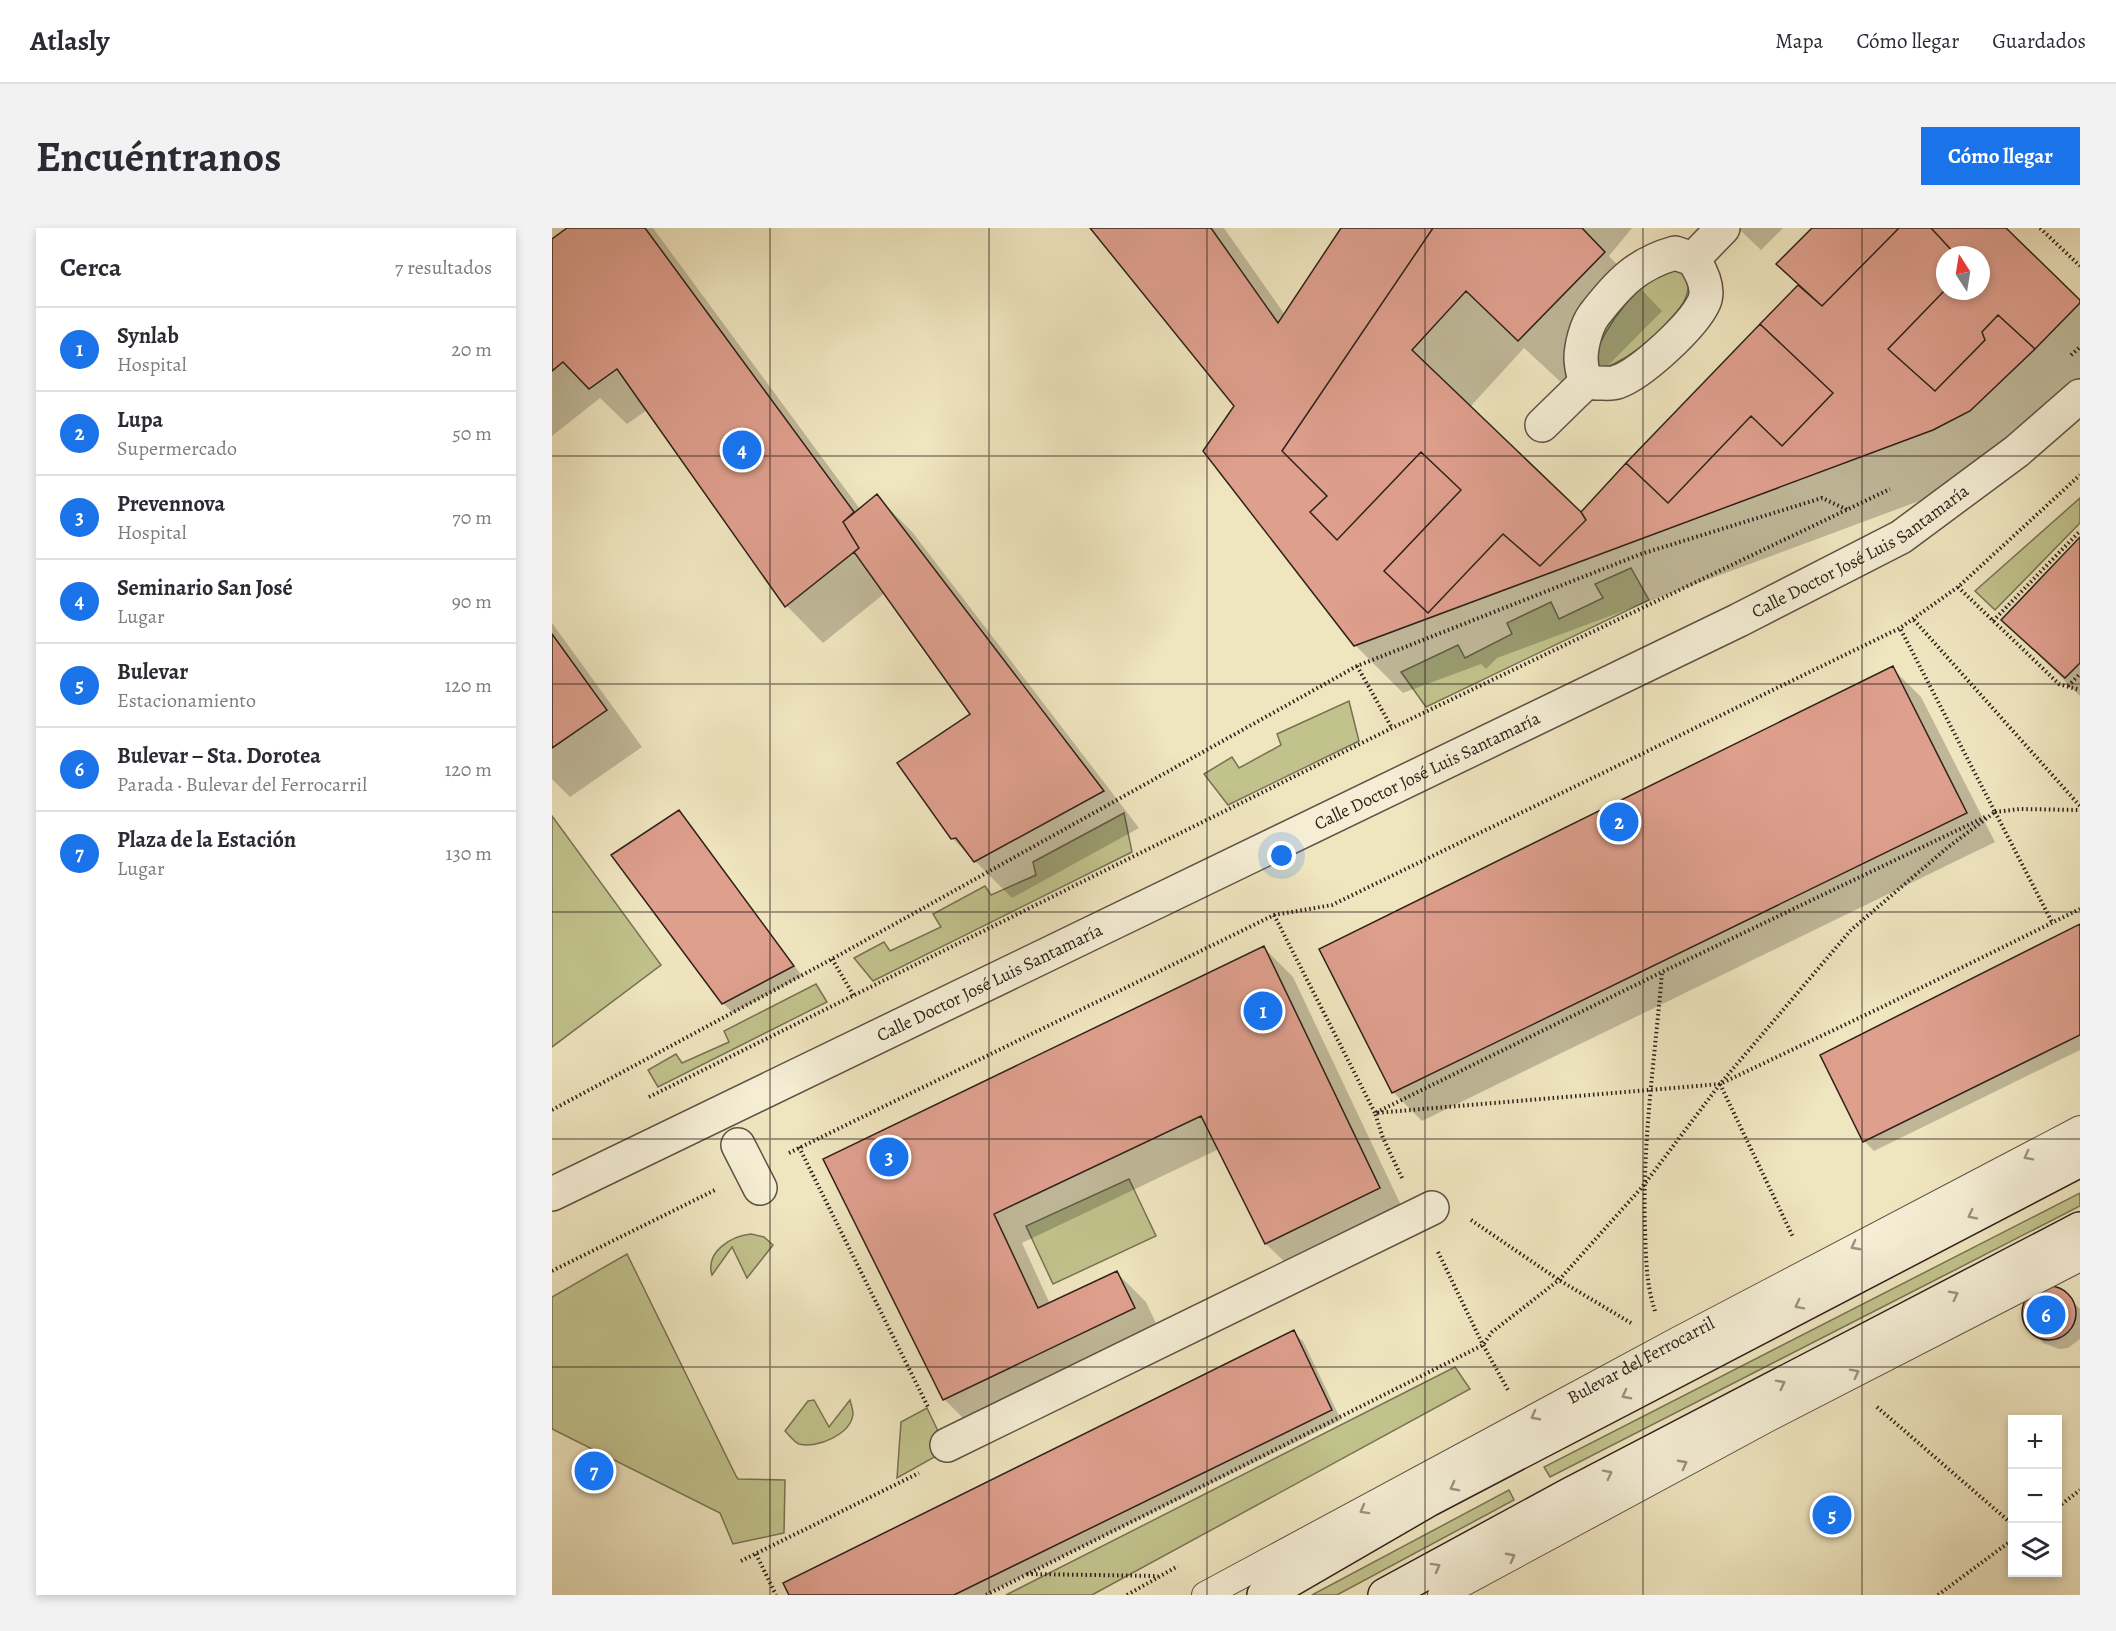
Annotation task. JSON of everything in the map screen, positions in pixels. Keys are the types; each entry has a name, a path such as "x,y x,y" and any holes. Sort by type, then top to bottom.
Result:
{"street":[{"path":"1693,260 1723,228"},
{"path":"1675,254 1693,260 1704,281 1704,301 1672,342 1634,374 1616,383 1587,381 1582,375 1581,350 1591,318 1620,283 1650,261 1675,254"},
{"path":"1542,425 1587,381"},
{"name":"Calle Doctor José Luis Santamaría","path":"552,1194 1739,620 1901,537 2016,451 2080,396"},
{"name":"Bulevar del Ferrocarril","path":"1264,1595 1428,1500 2080,1160"},
{"path":"947,1445 1447,1211"},
{"path":"1385,1595 1569,1495 2080,1229"}],"lane":[{"name":"Bulevar del Ferrocarril","path":"1205,1595 1688,1334 2080,1129"},
{"path":"1441,1595 1767,1419 2080,1258"}],"path":[{"path":"2040,228 2080,266"},
{"path":"2062,362 2080,347"},
{"path":"552,1271 750,1168 800,1147 1274,915 1332,905 1900,628 1958,587 2080,475"},
{"path":"646,1099 1392,728 1898,485"},
{"path":"552,1110 832,959 1357,666 1641,554 1822,498 1848,511"},
{"path":"1993,621 2080,531"},
{"path":"1958,587 2059,684 2080,690"},
{"path":"1914,620 2080,808"},
{"path":"1900,628 2052,922"},
{"path":"1357,666 1392,728"},
{"path":"2067,687 2080,674"},
{"path":"1375,1113 1995,812 2020,809 2080,808"},
{"path":"986,1595 1483,1345 1492,1332 1559,1280 1643,1186 1720,1084 1851,930 1947,848 1995,812"},
{"path":"1375,1113 1720,1084 2080,909"},
{"path":"1274,915 1375,1113"},
{"path":"832,959 854,996"},
{"path":"1655,1312 1647,1287 1643,1186 1662,972"},
{"path":"1720,1084 1794,1238"},
{"path":"741,1561 952,1456 800,1147"},
{"path":"1399,1171 1407,1176"},
{"path":"1447,1211 1633,1324"},
{"path":"1483,1345 1510,1393"},
{"path":"1877,1407 2012,1523"},
{"path":"2062,1504 2080,1490"},
{"path":"1938,1595 2008,1544"},
{"path":"756,1554 776,1595"},
{"path":"1027,1574 1159,1576"}],"green space":[{"path":"1678,268 1685,274 1688,288 1678,311 1658,333 1622,360 1603,369 1592,363 1605,334 1625,305 1650,281"},
{"path":"2080,498 2080,523 1995,610 1975,591"},
{"path":"1631,568 1649,600 1426,707 1401,672 1458,645 1465,658 1512,634 1507,623 1551,602 1559,619 1603,598 1595,584"},
{"path":"1349,701 1359,741 1228,805 1204,774 1232,757 1239,768 1281,745 1277,734"},
{"path":"1124,813 1132,852 873,981 854,958 884,942 890,951 941,927 933,914 985,886 991,895 1036,875 1033,862"},
{"path":"552,816 661,965 552,1047"},
{"path":"816,984 827,1002 658,1087 648,1070 676,1054 682,1063 729,1042 724,1031"},
{"path":"1129,1179 1156,1236 1053,1284 1026,1226"},
{"path":"2080,1193 2080,1206 1550,1477 1544,1467"},
{"path":"751,1234 764,1237 773,1245 747,1278 732,1247 712,1275 712,1259 716,1252 735,1238"},
{"path":"627,1254 738,1479 785,1480 784,1533 733,1544 720,1513 552,1429 552,1297"},
{"path":"1455,1367 1470,1389 1092,1595 1006,1595"},
{"path":"814,1400 829,1427 850,1400 853,1414 851,1421 840,1434 823,1442 799,1444 785,1431 808,1401"},
{"path":"927,1408 947,1450 897,1478 901,1422"},
{"path":"1509,1490 1514,1500 1337,1595 1312,1595"}],"building":[{"path":"567,228 645,228 854,512 843,522 859,548 785,607 617,369 589,389 563,362 552,371 552,239"},
{"path":"1090,228 1211,228 1278,323 1341,228 1433,228 1282,451 1327,496 1310,512 1337,540 1421,452 1461,490 1384,571 1428,613 1503,534 1540,566 1586,520 1581,512 1626,463 1668,503 1751,416 1782,446 1833,393 1760,324 1798,285 1822,306 1899,228 1931,228 1948,246 1936,246 1936,299 1888,349 1935,391 1985,340 1982,332 1998,315 2035,349 1970,411 1933,430 1354,646 1203,451 1234,406"},
{"path":"1433,228 1582,228 1605,252 1518,341 1466,291 1412,350 1581,512 1586,520 1540,566 1503,534 1428,613 1384,571 1461,490 1421,452 1337,540 1310,512 1327,496 1282,451"},
{"path":"1812,228 1899,228 1822,306 1776,264"},
{"path":"1931,228 2006,228 2080,300 2080,303 2035,349 1998,315 1982,332 1985,340 1935,391 1888,349 1936,299 1990,300 1990,246 1948,246"},
{"path":"1760,324 1833,393 1782,446 1751,416 1668,503 1626,463"},
{"path":"877,494 1104,791 974,862 956,838 951,839 897,763 970,714 854,552 859,548 843,522"},
{"path":"2080,537 2080,663 2065,678 2001,620"},
{"path":"552,634 607,710 552,748"},
{"path":"1893,666 1967,813 1392,1093 1319,949"},
{"path":"679,810 794,966 722,1004 611,855"},
{"path":"2080,924 2080,1035 1863,1142 1820,1055"},
{"path":"1264,946 1380,1188 1265,1244 1201,1116 994,1214 1038,1308 1117,1271 1135,1308 943,1400 823,1159"},
{"path":"2044,1286 2054,1286 2064,1290 2072,1298 2076,1313 2072,1328 2064,1336 2054,1340 2044,1340 2034,1336 2026,1328 2022,1318 2022,1308 2026,1298 2034,1290"},
{"path":"1294,1330 1332,1410 954,1595 789,1595 783,1583"}],"place":[{"name":"Seminario San José","path":"742,450"},
{"name":"Lupa","path":"1619,822"},
{"name":"Synlab","path":"1263,1011"},
{"name":"Prevennova","path":"889,1157"},
{"name":"Bulevar – Sta. Dorotea","path":"2046,1315"},
{"name":"Plaza de la Estación","path":"594,1471"},
{"name":"Bulevar","path":"1832,1515"}]}
